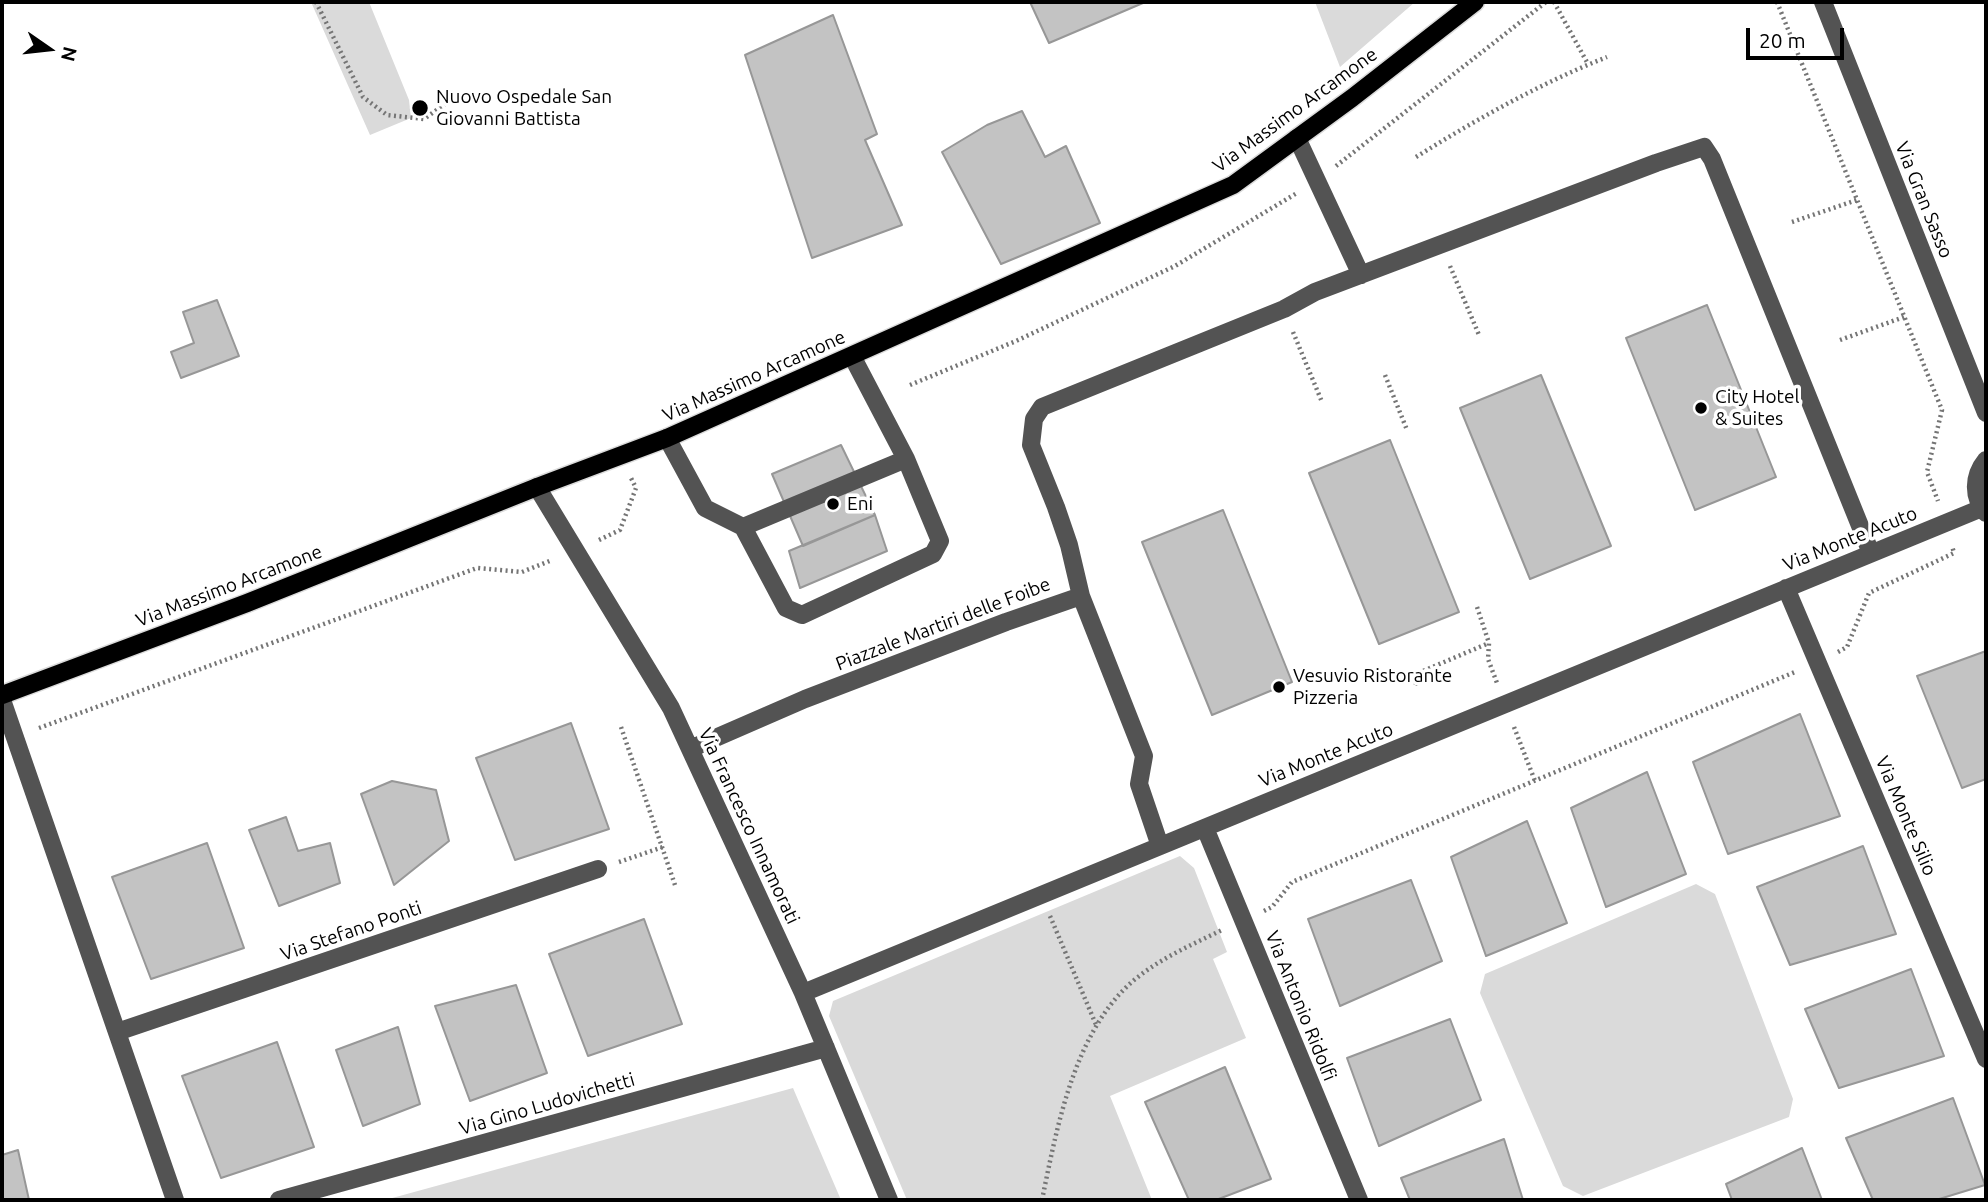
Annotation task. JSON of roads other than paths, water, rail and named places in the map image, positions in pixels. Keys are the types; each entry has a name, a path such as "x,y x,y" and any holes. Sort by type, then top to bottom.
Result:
{"main road":[{"name":"Via Massimo Arcamone","path":"2,698 667,438 1233,185 1475,2"}],"street":[{"name":"Via Gran Sasso","path":"1823,2 1986,413"},
{"path":"1297,138 1360,275"},
{"path":"1081,596 1069,545 1031,446 1034,419 1042,407 1284,309 1315,292 1442,246 1580,191 1704,148 1712,159 1853,515 1871,553"},
{"path":"667,438 705,508 743,527 786,607 802,615 933,554 940,541 906,459 852,356"},
{"path":"743,527 906,459"},
{"path":"1984,510 1977,497 1976,486 1977,474 1986,460"},
{"name":"Via Francesco Innamorati","path":"537,487 671,708 803,993 889,1200"},
{"name":"Via Monte Acuto","path":"803,993 1871,553 1984,510"},
{"name":"Via Monte Silio","path":"1786,589 1986,1059"},
{"name":"Piazzale Martiri delle Foibe","path":"690,749 830,690 1081,596 1144,756 1139,785 1160,846"},
{"path":"2,698 175,1200"},
{"name":"Via Antonio Ridolfi","path":"1205,828 1359,1200"},
{"name":"Via Stefano Ponti","path":"117,1032 598,869"},
{"name":"Via Gino Ludovichetti","path":"279,1200 826,1048"}],"place":[{"name":"Nuovo Ospedale San Giovanni Battista","path":"420,108"},
{"name":"City Hotel & Suites","path":"1701,408"},
{"name":"Eni","path":"833,504"},
{"name":"Vesuvio Ristorante Pizzeria","path":"1279,687"}]}
